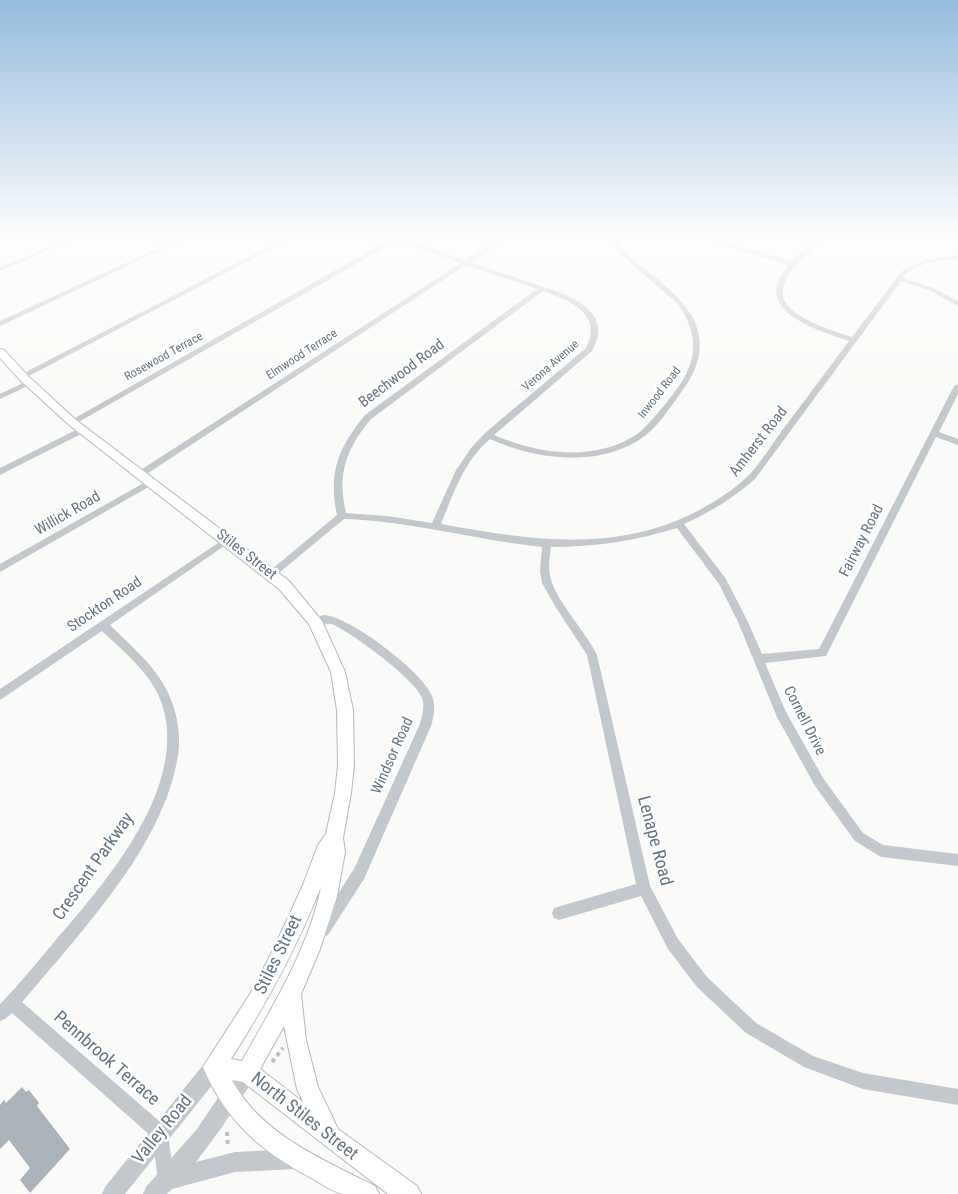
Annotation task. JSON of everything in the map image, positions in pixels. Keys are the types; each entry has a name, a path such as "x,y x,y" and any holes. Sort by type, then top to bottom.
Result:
{"main road":[{"name":"Stiles Street","path":"0,352 26,380 77,426 144,479 228,540 294,594 315,621 338,672 346,710 346,765 343,793 334,838 336,852 328,896 310,950 257,1070"},
{"name":"Stiles Street","path":"214,1067 257,1001 275,967 311,888 324,851 334,838"},
{"path":"291,994 296,1040 308,1089 331,1138"},
{"name":"North Stiles Street","path":"214,1067 257,1070 331,1138 409,1194"},
{"name":"North Stiles Street","path":"214,1067 231,1100 268,1139 299,1159 367,1194"}],"street":[{"path":"0,324 65,294"},
{"path":"0,397 26,380 186,294"},
{"name":"Rosewood Terrace","path":"0,472 301,294"},
{"name":"Elmwood Terrace","path":"144,479 418,294"},
{"name":"Beechwood Road","path":"342,516 338,501 337,475 344,450 368,417 535,294"},
{"name":"Verona Avenue","path":"436,525 458,472 470,453 488,435 582,355 594,340 595,326 592,318 585,310 564,296 557,294"},
{"name":"Inwood Road","path":"488,435 506,444 539,453 574,454 608,449 629,441 643,432 689,376 696,360 698,344 695,328 688,313 669,294"},
{"path":"780,294 784,303 791,311 807,322 853,340"},
{"name":"Amherst Road","path":"342,516 366,516 436,525 518,541 547,543 604,542 657,531 679,524 721,503 752,477 887,294"},
{"path":"939,294 958,304"},
{"name":"Fairway Road","path":"758,659 822,653 958,386"},
{"path":"934,433 958,442"},
{"name":"Willick Road","path":"0,568 144,479"},
{"path":"271,574 342,516"},
{"name":"Cornell Drive","path":"679,524 723,582 781,714 819,782 859,837 881,851 958,860"},
{"name":"Stockton Road","path":"0,695 228,540"},
{"name":"Lenape Road","path":"547,543 545,574 548,586 587,642 592,655 644,888 673,944 702,982 751,1028 808,1062 863,1081 958,1097"},
{"name":"Windsor Road","path":"310,950 359,874 425,726 429,713 429,700 425,692 408,672 346,626 327,619 315,621"},
{"name":"Crescent Parkway","path":"0,1014 12,1003 65,941 111,882 150,820 171,764 173,731 167,702 161,689 143,666 103,625"},
{"path":"559,913 644,888"},
{"name":"Pennbrook Terrace","path":"12,1003 160,1133"},
{"name":"Valley Road","path":"112,1194 214,1067"},
{"path":"160,1187 257,1070"},
{"path":"160,1133 160,1187"},
{"path":"160,1187 236,1162 299,1159"}],"path":[{"path":"257,1070 287,1042"},
{"path":"227,1132 228,1151"}],"building":[{"path":"22,1087 26,1092 29,1090 39,1103 37,1106 70,1149 30,1193 20,1180 30,1168 9,1140 0,1149 0,1105 4,1100 6,1103"}]}
